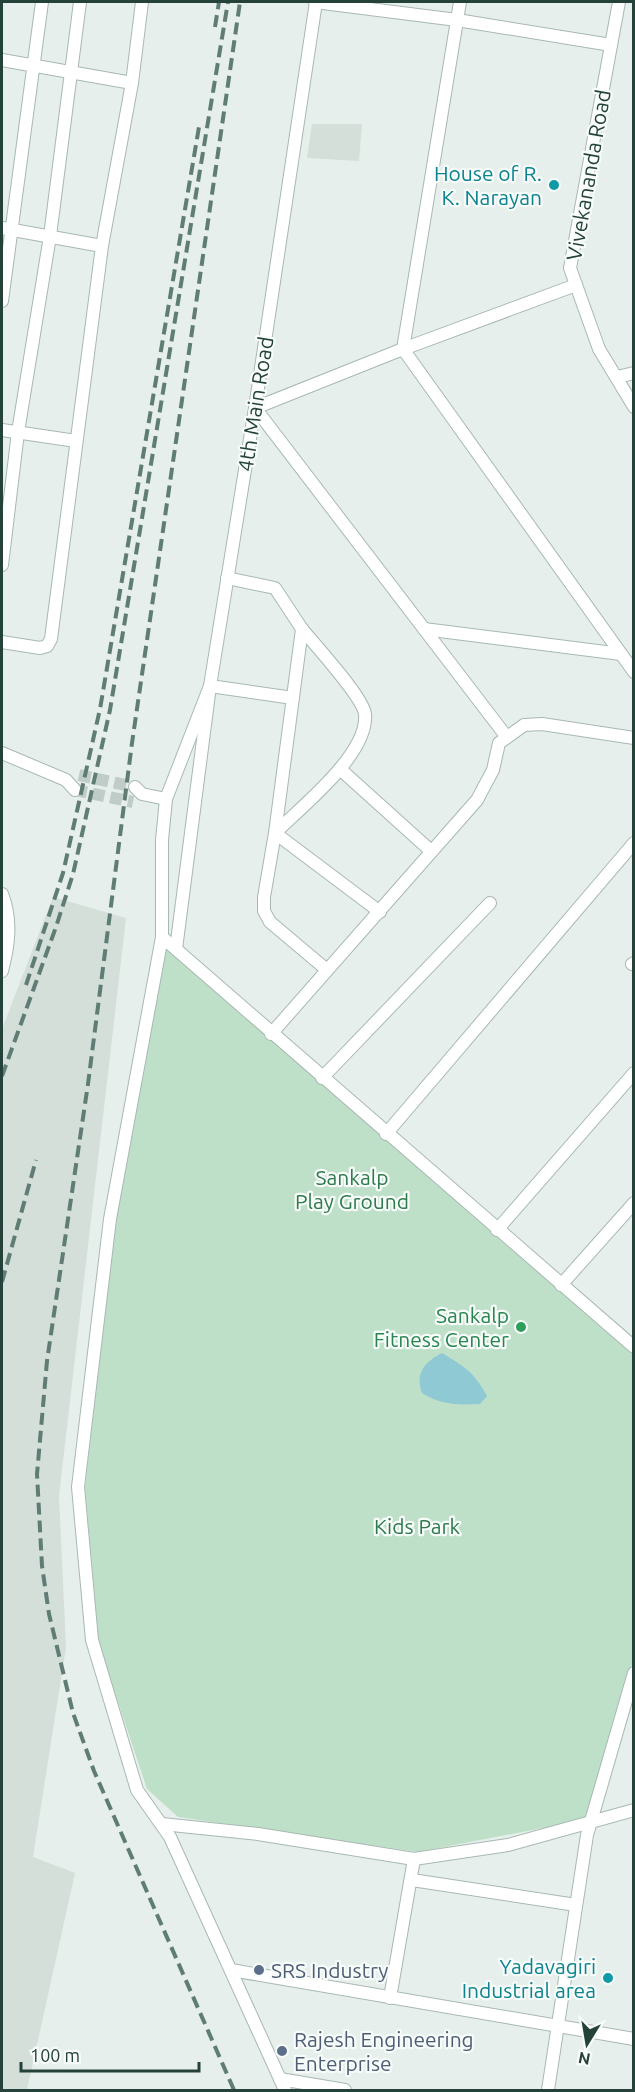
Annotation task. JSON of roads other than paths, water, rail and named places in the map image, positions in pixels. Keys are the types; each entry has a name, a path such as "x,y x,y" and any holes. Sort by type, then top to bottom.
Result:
{"street":[{"path":"2,301 7,228 34,66 42,2"},
{"path":"2,565 18,432 50,236 80,2"},
{"path":"2,642 40,648 47,646 51,639 102,246 132,83 142,2"},
{"path":"315,2 457,20 611,45"},
{"name":"4th Main Road","path":"282,2085 162,1824 137,1790 92,1640 78,1487 110,1219 162,938 162,840 166,799 210,686 255,408 315,2"},
{"path":"460,2 403,349 633,672"},
{"name":"Vivekananda Road","path":"619,2 570,268 599,349 617,377 625,397 633,407"},
{"path":"2,60 132,83"},
{"path":"7,228 102,246"},
{"path":"507,736 255,408 403,349 576,285"},
{"path":"617,377 633,373"},
{"path":"2,430 76,441"},
{"path":"227,578 275,588 302,629 358,699 365,713 357,744 340,770 275,833"},
{"path":"302,629 275,833 264,897 264,911 270,922 327,970"},
{"path":"424,629 621,654"},
{"path":"176,950 210,686 293,698"},
{"path":"271,1034 477,800 493,770 499,743 507,736 524,725 542,724 633,738"},
{"path":"2,753 66,780 75,790"},
{"path":"340,770 431,851"},
{"path":"66,780 79,775"},
{"path":"137,794 166,799"},
{"path":"275,833 380,912"},
{"path":"386,1134 633,843"},
{"path":"2,894 10,914 7,950 2,970"},
{"path":"322,1078 489,903"},
{"path":"162,938 633,1347"},
{"path":"497,1230 633,1073"},
{"path":"561,1285 633,1203"},
{"path":"548,2091 556,2026 590,1823 630,1695 633,1673"},
{"path":"162,1824 258,1834 414,1860 508,1845 633,1810"},
{"path":"390,1998 414,1860"},
{"path":"412,1880 576,1905"},
{"path":"231,1970 633,2039"},
{"path":"282,2085 345,2091"}],"water":[{"path":"442,1353 463,1366 478,1381 487,1396 480,1404 450,1403 436,1400 422,1393 420,1380 423,1369 430,1360"}],"tunnel":[{"path":"79,775 135,787"},
{"path":"75,790 133,802"}],"railway":[{"path":"215,27 219,2"},
{"path":"2,1076 73,874 110,710 228,2"},
{"path":"234,2090 94,1771 73,1713 49,1614 42,1566 37,1474 47,1361 88,1084 132,743 240,2"},
{"path":"26,985 63,873 100,709 199,127"},
{"path":"2,1282 36,1160"}],"place":[{"name":"House of R. K. Narayan","path":"554,185"},
{"name":"Sankalp Fitness Center","path":"521,1327"},
{"name":"SRS Industry","path":"259,1970"},
{"name":"Yadavagiri Industrial area","path":"608,1978"},
{"name":"Rajesh Engineering Enterprise","path":"282,2051"}],"park label":[{"name":"Sankalp Play Ground","path":"352,1189"},
{"name":"Kids Park","path":"417,1526"}]}
